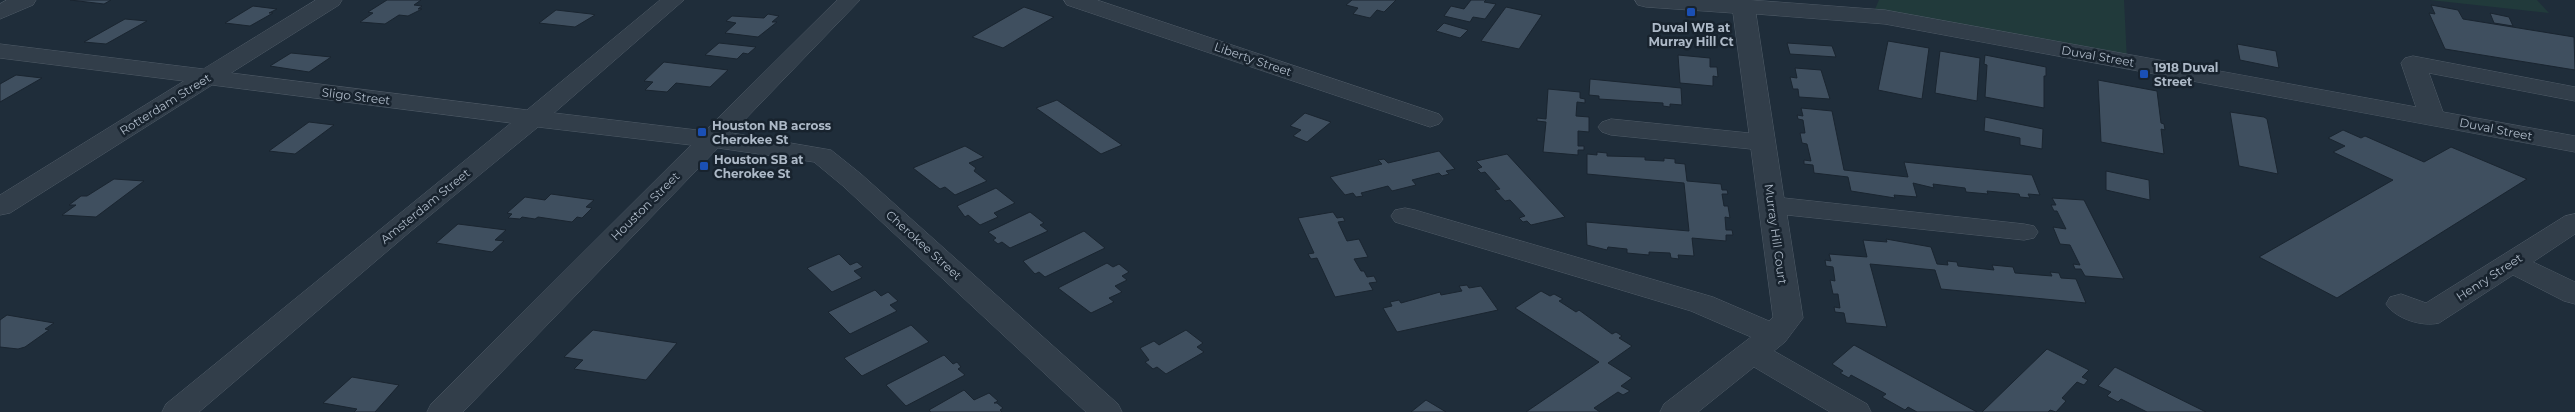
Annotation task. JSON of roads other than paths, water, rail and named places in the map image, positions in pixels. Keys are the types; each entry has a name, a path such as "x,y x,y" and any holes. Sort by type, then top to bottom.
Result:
{"street":[{"path":"0,12 24,0"},
{"name":"Rotterdam Street","path":"0,207 331,0"},
{"name":"Amsterdam Street","path":"178,412 673,0"},
{"name":"Houston Street","path":"442,412 849,0"},
{"name":"Liberty Street","path":"1075,0 1430,119"},
{"name":"Duval Street","path":"1646,0 1743,5 1885,17 2575,144"},
{"name":"Murray Hill Court","path":"1676,412 1763,344 1788,318 1743,5"},
{"name":"Sligo Street","path":"0,51 534,117 680,137 711,138"},
{"path":"2432,117 2413,63 2575,94"},
{"path":"1610,127 1763,142"},
{"name":"Cherokee Street","path":"711,138 775,146 822,156 852,180 1106,412"},
{"path":"1772,205 2024,232"},
{"path":"1405,216 1702,304 1763,344 1855,412"},
{"name":"Henry Street","path":"2401,304 2428,316 2575,222"},
{"path":"2511,262 2575,294"}],"place":[{"name":"Duval WB at Murray Hill Ct","path":"1691,12"},
{"name":"1918 Duval Street","path":"2144,74"},
{"name":"Houston NB across Cherokee St","path":"702,132"},
{"name":"Houston SB at Cherokee St","path":"704,166"}]}
